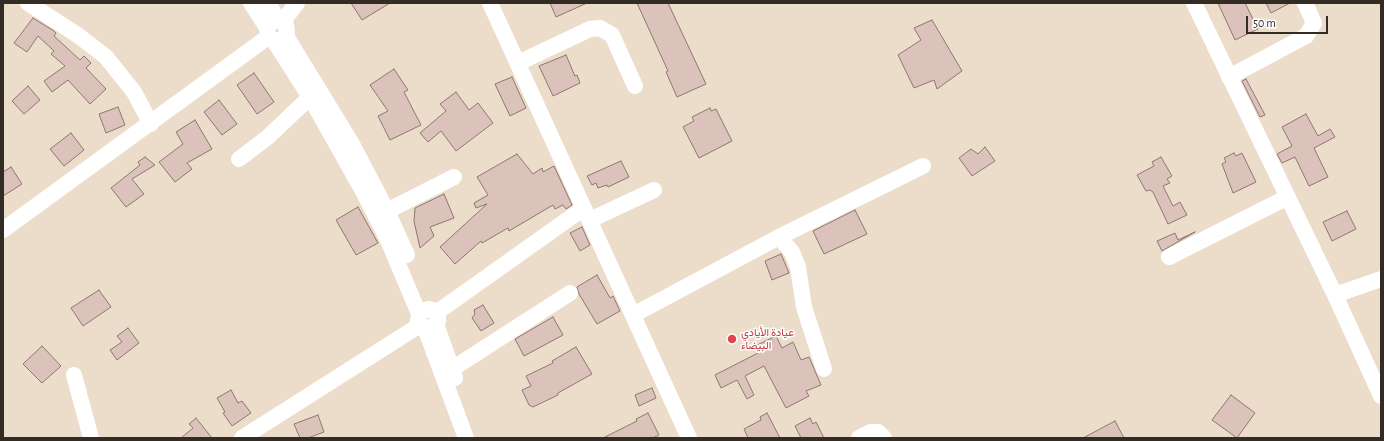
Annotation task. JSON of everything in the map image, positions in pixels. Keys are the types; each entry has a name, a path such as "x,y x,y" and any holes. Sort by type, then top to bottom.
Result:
{"street":[{"path":"28,3 79,36 106,57 134,92 150,124"},
{"path":"251,3 276,31 337,118 369,190 387,238 452,369 477,438"},
{"path":"268,3 276,31 310,97 369,190 387,211 428,319 466,438"},
{"path":"3,230 276,31 298,3"},
{"path":"490,3 689,438"},
{"path":"1194,3 1335,295 1381,396"},
{"path":"1229,77 1306,36 1314,24 1305,3"},
{"path":"518,63 590,29 600,28 612,35 635,86"},
{"path":"239,159 268,137 310,97"},
{"path":"633,315 780,237 923,166"},
{"path":"387,211 454,176"},
{"path":"242,438 428,319 587,214 654,190"},
{"path":"1169,257 1288,197"},
{"path":"780,237 792,252 798,267 804,307 824,369"},
{"path":"1335,295 1381,279"},
{"path":"452,369 570,293"},
{"path":"74,375 91,438"},
{"path":"859,438 871,432 878,432 884,438"}],"building":[{"path":"351,3 390,3 362,20"},
{"path":"550,3 587,3 556,17"},
{"path":"637,3 668,3 706,84 677,97 666,72 668,71"},
{"path":"1218,3 1245,3 1258,29 1235,40"},
{"path":"1266,3 1290,3 1271,13"},
{"path":"33,18 54,31 56,33 54,36 80,60 84,56 91,63 86,68 106,89 90,104 68,80 52,92 44,81 65,66 51,54 54,51 38,36 27,52 14,43"},
{"path":"932,20 962,71 937,89 934,80 914,88 898,55 921,40 914,28"},
{"path":"566,55 575,76 577,75 580,83 553,96 539,66"},
{"path":"394,69 408,90 404,92 421,125 390,140 378,116 388,111 370,85"},
{"path":"254,73 274,102 257,114 237,85"},
{"path":"512,77 526,108 510,116 495,84"},
{"path":"1246,79 1265,115 1260,117 1242,81"},
{"path":"28,86 40,100 24,114 12,101"},
{"path":"456,92 469,110 478,103 493,123 456,151 441,131 428,142 420,133 446,111 440,104"},
{"path":"219,100 237,124 222,135 204,112"},
{"path":"118,107 125,125 106,133 99,114"},
{"path":"710,108 711,111 716,109 732,141 699,158 683,127 694,121 692,117"},
{"path":"1306,114 1318,136 1330,129 1335,137 1314,148 1328,177 1309,186 1295,157 1282,163 1277,154 1292,146 1282,127"},
{"path":"195,120 212,149 187,163 192,169 175,182 159,162 183,144 176,132"},
{"path":"71,133 84,150 64,166 50,149"},
{"path":"985,147 995,161 972,176 959,158 971,149 978,154"},
{"path":"1234,153 1236,156 1242,153 1256,182 1233,193 1222,164 1226,162 1224,158"},
{"path":"517,154 533,174 542,168 543,172 554,166 572,205 566,209 563,205 555,209 553,205 509,231 508,228 482,243 481,241 455,264 440,247 487,204 476,208 474,203 488,195 477,177"},
{"path":"145,157 155,165 132,179 144,194 126,207 111,188 140,165 138,162"},
{"path":"1161,157 1172,176 1167,179 1170,183 1163,186 1173,206 1180,202 1187,215 1168,224 1153,192 1150,190 1146,191 1137,175 1154,166 1152,162"},
{"path":"621,161 629,177 608,187 607,185 598,188 596,183 592,185 587,176"},
{"path":"11,167 22,184 3,196 3,172"},
{"path":"444,194 454,218 430,227 434,236 420,248 414,221 415,208"},
{"path":"358,207 378,243 356,255 336,220"},
{"path":"855,210 867,234 824,254 813,231"},
{"path":"1347,211 1356,229 1332,241 1323,222"},
{"path":"582,227 590,245 580,251 570,233"},
{"path":"1195,232 1162,251 1157,241 1175,233 1178,240"},
{"path":"781,254 789,273 772,280 765,261"},
{"path":"597,275 610,298 613,296 620,311 597,324 579,294 577,287"},
{"path":"99,290 111,307 83,326 71,308"},
{"path":"483,305 494,323 481,331 472,318 475,314 474,310"},
{"path":"553,317 563,335 524,356 515,339"},
{"path":"128,328 139,343 117,360 110,350 122,342 117,336"},
{"path":"776,336 782,348 793,342 801,360 809,357 821,385 806,391 809,396 786,408 764,366 745,376 754,395 747,399 737,380 721,388 715,375 758,353 755,346"},
{"path":"42,346 61,366 42,383 23,364"},
{"path":"576,347 592,374 558,393 558,395 533,407 529,405 522,390 531,386 526,376 553,363 552,361"},
{"path":"652,388 656,398 639,406 635,395"},
{"path":"231,390 238,403 242,401 251,413 232,426 223,413 225,412 217,398"},
{"path":"1231,395 1255,413 1237,438 1212,420"},
{"path":"648,413 659,435 653,438 603,438 637,421 636,419"},
{"path":"767,413 780,438 748,438 744,429 761,420 760,417"},
{"path":"318,415 324,432 308,438 300,438 294,424"},
{"path":"196,418 212,438 181,438 193,428 189,424"},
{"path":"810,418 813,424 816,422 824,438 801,438 795,426"},
{"path":"1115,421 1124,438 1083,438"}],"place":[{"name":"عيادة الأيادي البيضاء","path":"732,339"}]}
